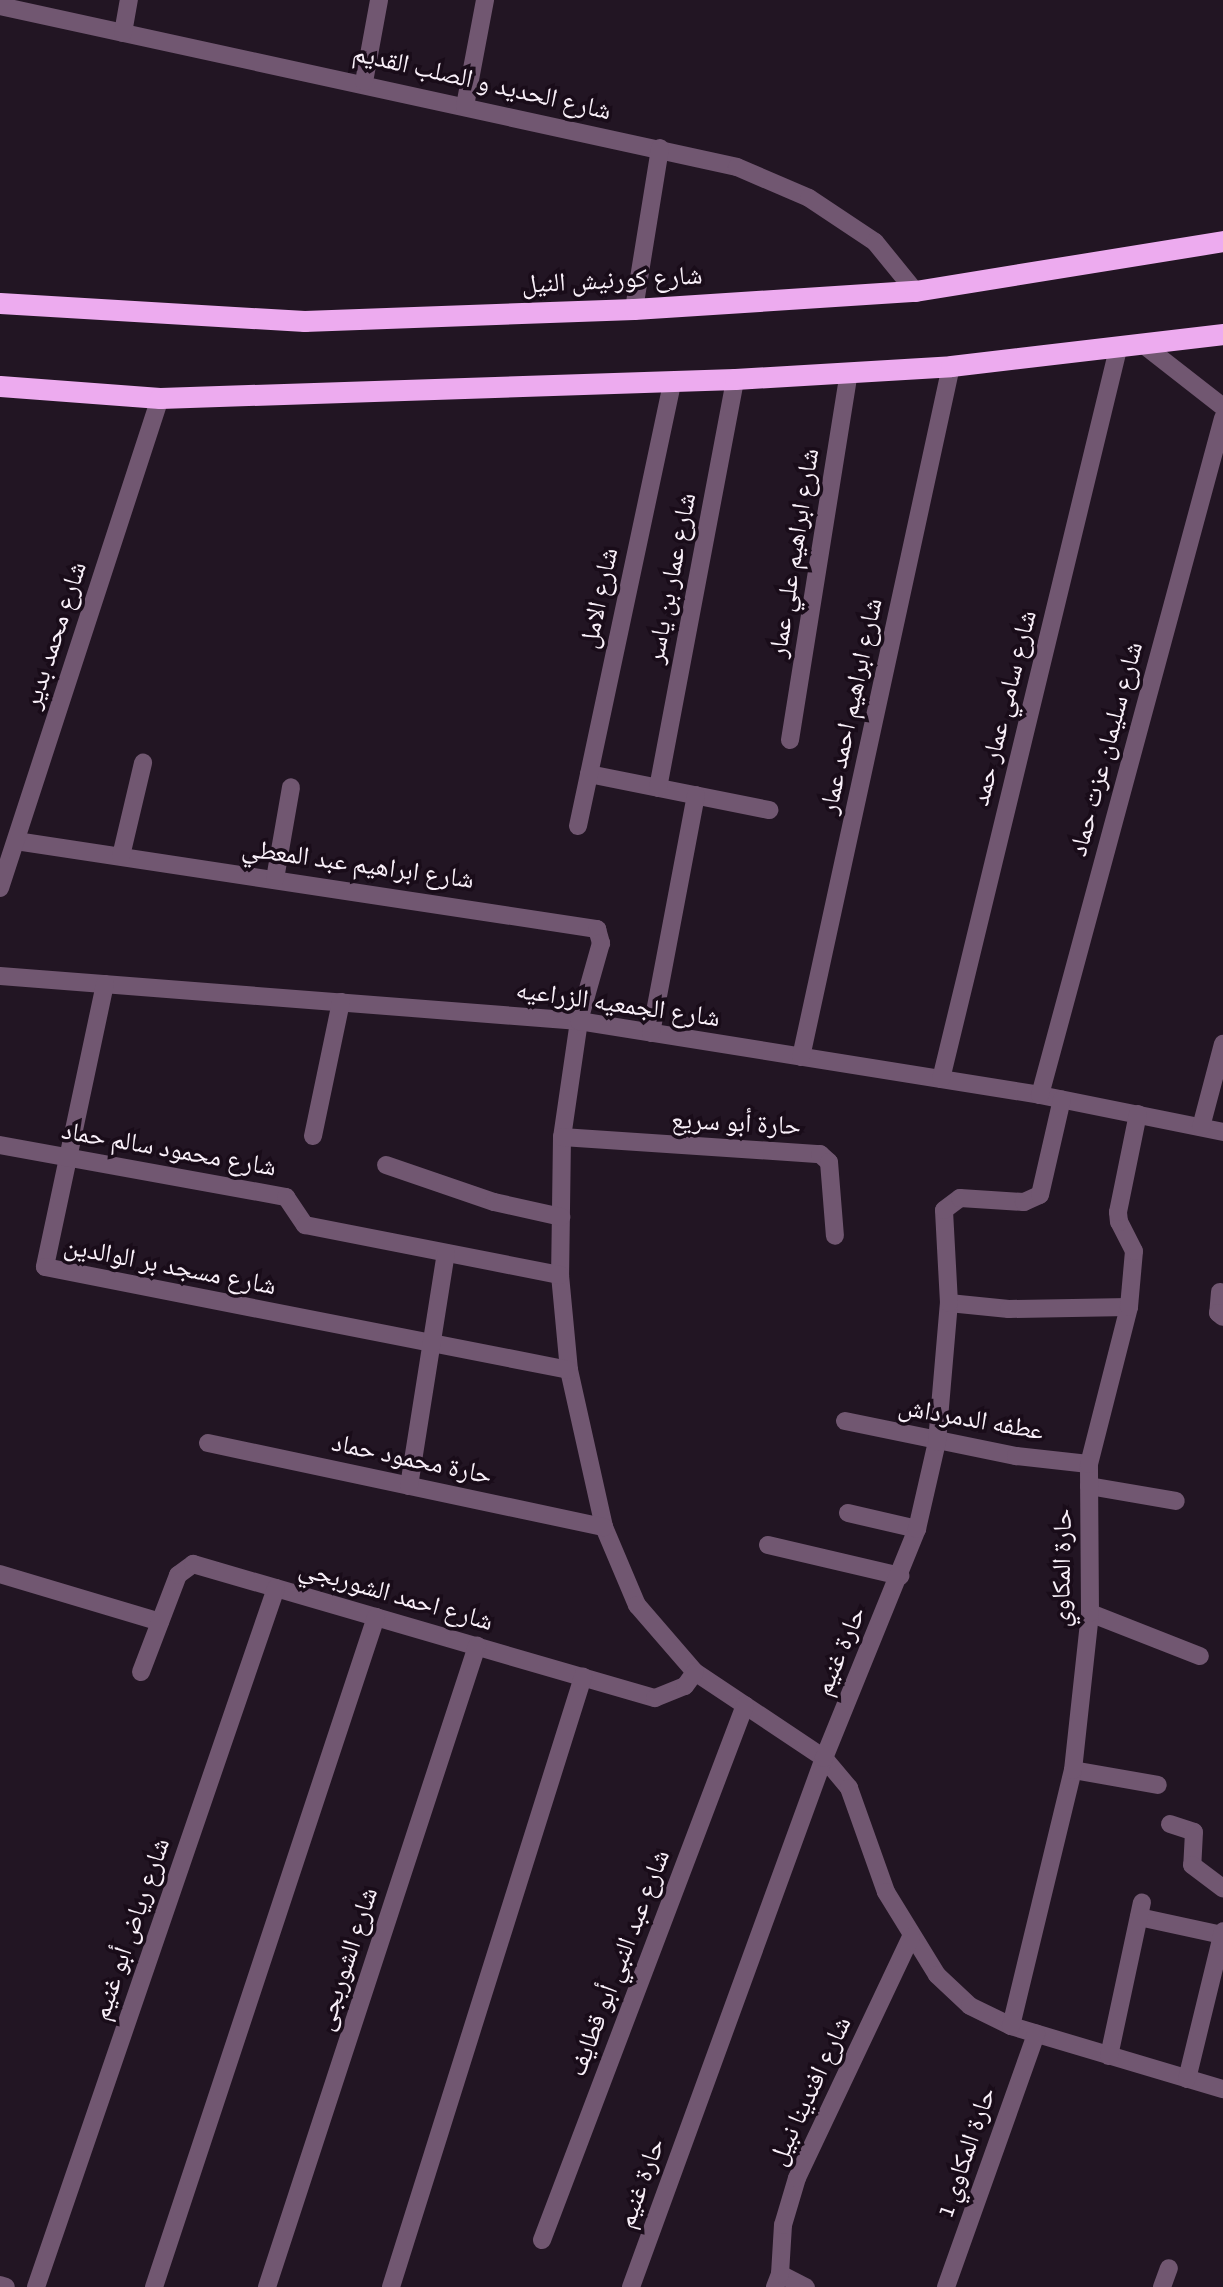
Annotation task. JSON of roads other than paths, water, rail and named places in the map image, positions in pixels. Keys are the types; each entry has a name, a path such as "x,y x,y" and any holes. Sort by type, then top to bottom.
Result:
{"highway":[{"name":"شارع كورنيش النيل","path":"0,303 304,321 634,309 915,291 1223,241"},
{"path":"0,386 160,398 672,382 951,366 1145,346 1223,334"}],"street":[{"path":"123,33 130,0"},
{"path":"364,82 379,0"},
{"path":"465,106 485,0"},
{"name":"شارع الحديد و الصلب القديم","path":"0,6 364,82 737,167 809,198 875,243 915,291"},
{"path":"634,309 660,148"},
{"path":"1145,346 1223,407"},
{"name":"شارع سامي عمار حمد","path":"941,1079 1118,349"},
{"name":"شارع ابراهيم احمد عمار","path":"802,1057 951,366"},
{"name":"شارع ابراهيم علي عمار","path":"790,740 849,373"},
{"name":"شارع عمار بن ياسر","path":"657,788 735,379"},
{"name":"شارع الامل","path":"578,826 672,382"},
{"name":"شارع محمد بدير","path":"0,888 160,398"},
{"name":"شارع سليمان عزت حماد","path":"1040,1095 1223,418"},
{"path":"121,856 143,763"},
{"path":"589,774 769,810"},
{"path":"275,879 291,787"},
{"path":"651,1033 696,796"},
{"name":"شارع ابراهيم عبد المعطي","path":"16,841 593,926 601,943 579,1021"},
{"name":"شارع الجمعيه الزراعيه","path":"0,976 579,1021 1040,1095 1223,1132"},
{"name":"شارع مسجد بر الوالدين","path":"105,984 44,1263 50,1271 569,1370"},
{"path":"313,1136 341,1002"},
{"path":"579,1021 562,1137 560,1275 569,1370 604,1527 637,1605 695,1672 824,1758 849,1788 886,1892 911,1937 937,1975 970,2006 1011,2026 1223,2089"},
{"path":"1201,1127 1223,1044"},
{"name":"حارة غنيم","path":"631,2287 824,1758 900,1576 916,1529 937,1442 949,1303 947,1203 960,1198 1035,1199 1042,1190 1062,1099"},
{"name":"حارة المكاوي","path":"1011,2026 1073,1770 1090,1614 1089,1464 1129,1307 1134,1251 1119,1222 1118,1212 1138,1114"},
{"name":"حارة أبو سريع","path":"562,1137 820,1154 830,1167 835,1236"},
{"name":"شارع محمود سالم حماد","path":"0,1145 286,1197 305,1225 560,1275"},
{"path":"386,1165 494,1202 561,1217"},
{"path":"409,1486 446,1253"},
{"path":"1220,1292 1218,1313 1223,1317"},
{"path":"949,1303 1033,1309 1129,1307"},
{"name":"عطفه الدمرداش","path":"845,1421 937,1442 1089,1464"},
{"name":"حارة محمود حماد","path":"208,1443 604,1527"},
{"path":"1089,1486 1176,1501"},
{"path":"848,1513 916,1529"},
{"path":"768,1545 900,1576"},
{"name":"شارع احمد الشوربجي","path":"141,1672 186,1565 276,1588 655,1698 685,1686 695,1672"},
{"path":"0,1574 160,1622"},
{"name":"شارع رياض أبو غنيم","path":"36,2287 276,1588"},
{"path":"1090,1614 1200,1656"},
{"path":"154,2287 376,1617"},
{"name":"شارع الشوربجى","path":"267,2287 477,1646"},
{"path":"391,2287 583,1677"},
{"name":"شارع عبد النبي أبو قطايف","path":"542,2240 744,1705"},
{"path":"1073,1770 1158,1785"},
{"path":"1170,1824 1194,1832 1192,1865 1223,1888"},
{"path":"1109,2056 1141,1910 1223,1933 1187,2079"},
{"name":"شارع افندينا نبيل","path":"777,2281 783,2225 797,2178 911,1937"},
{"name":"حارة المكاوي 1","path":"946,2287 1036,2034"},
{"path":"1162,2287 1169,2268"},
{"path":"777,2281 806,2287"},
{"path":"0,2285 6,2287"}]}
